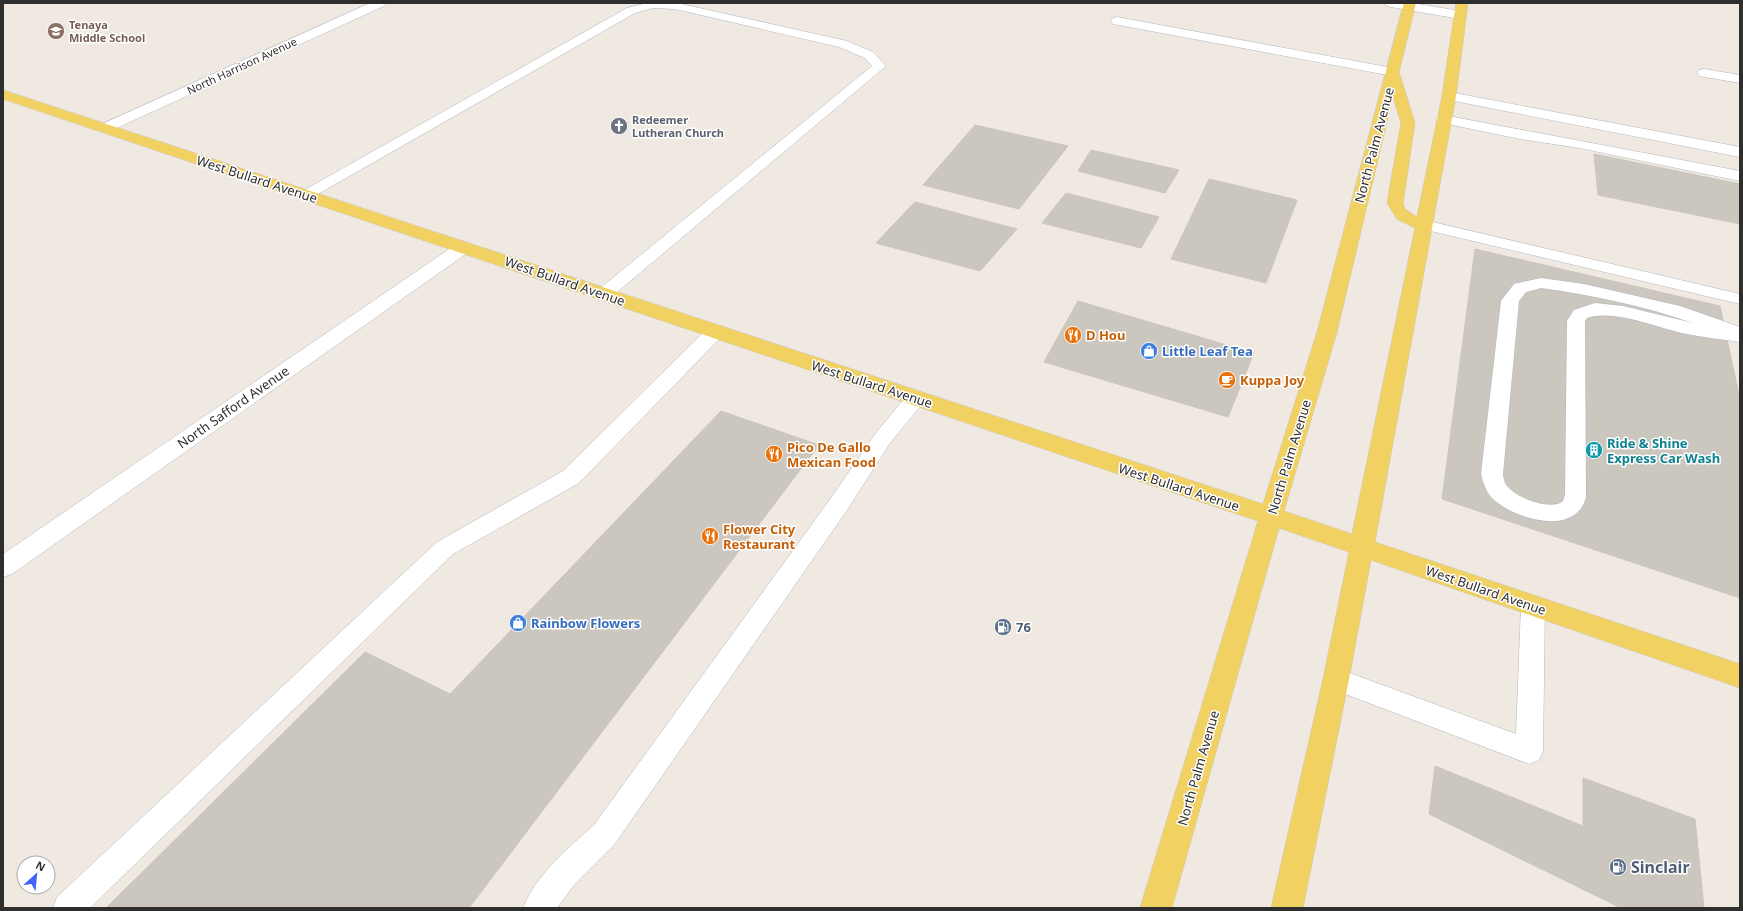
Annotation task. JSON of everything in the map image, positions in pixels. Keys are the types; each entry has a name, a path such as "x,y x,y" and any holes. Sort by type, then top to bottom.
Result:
{"main road":[{"name":"North Palm Avenue","path":"1156,908 1271,516 1327,332 1393,72 1403,4"},
{"path":"1287,908 1336,679 1362,547 1449,96 1461,9"},
{"path":"1393,72 1408,124 1395,204 1396,209 1402,215 1424,225"},
{"name":"West Bullard Avenue","path":"3,94 1113,465 1271,516 1740,676"}],"street":[{"name":"North Harrison Avenue","path":"105,128 380,3"},
{"path":"1403,4 1461,9"},
{"path":"1704,73 1740,79"},
{"path":"1449,96 1740,152"},
{"name":"North Safford Avenue","path":"3,567 464,247"}],"lane":[{"path":"306,195 632,10 653,5 675,6 843,44 869,55 880,66 604,294"},
{"path":"1117,21 1393,72"},
{"path":"1444,119 1520,135 1580,144 1740,176"},
{"path":"1424,225 1740,299"},
{"path":"1541,283 1584,289 1680,312 1740,334 1683,327 1623,312 1595,309 1580,314 1576,321 1576,496 1573,504 1566,511 1550,513 1533,510 1517,503 1499,491 1492,474 1510,301 1520,288 1541,283"},
{"path":"68,908 445,548 571,477 716,332"},
{"path":"538,908 563,874 604,835 839,504 883,438 916,398"},
{"path":"1336,679 1529,751 1533,605"}],"building":[{"path":"975,125 1068,146 1019,209 923,185"},
{"path":"1091,150 1179,170 1165,193 1078,171"},
{"path":"1594,154 1740,184 1740,224 1598,195"},
{"path":"1209,179 1297,200 1266,283 1171,259"},
{"path":"1066,193 1159,217 1141,248 1042,223"},
{"path":"915,202 1017,229 980,271 876,243"},
{"name":"Ride & Shine Express Car Wash","path":"1475,249 1720,306 1740,400 1740,598 1442,499"},
{"path":"1078,301 1254,353 1228,417 1044,362"},
{"path":"721,411 819,445 469,908 106,908 365,652 450,694"},
{"name":"Sinclair","path":"1435,766 1583,826 1583,778 1695,819 1704,908 1621,908 1429,814"}],"place":[{"name":"Tenaya Middle School","path":"56,31"},
{"name":"Redeemer Lutheran Church","path":"619,126"},
{"name":"D Hou","path":"1073,335"},
{"name":"Little Leaf Tea","path":"1149,351"},
{"name":"Kuppa Joy","path":"1227,380"},
{"name":"Ride & Shine Express Car Wash","path":"1594,450"},
{"name":"Pico De Gallo Mexican Food","path":"774,454"},
{"name":"Flower City Restaurant","path":"710,536"},
{"name":"Rainbow Flowers","path":"518,623"},
{"name":"76","path":"1003,627"},
{"name":"Sinclair","path":"1618,867"}]}
